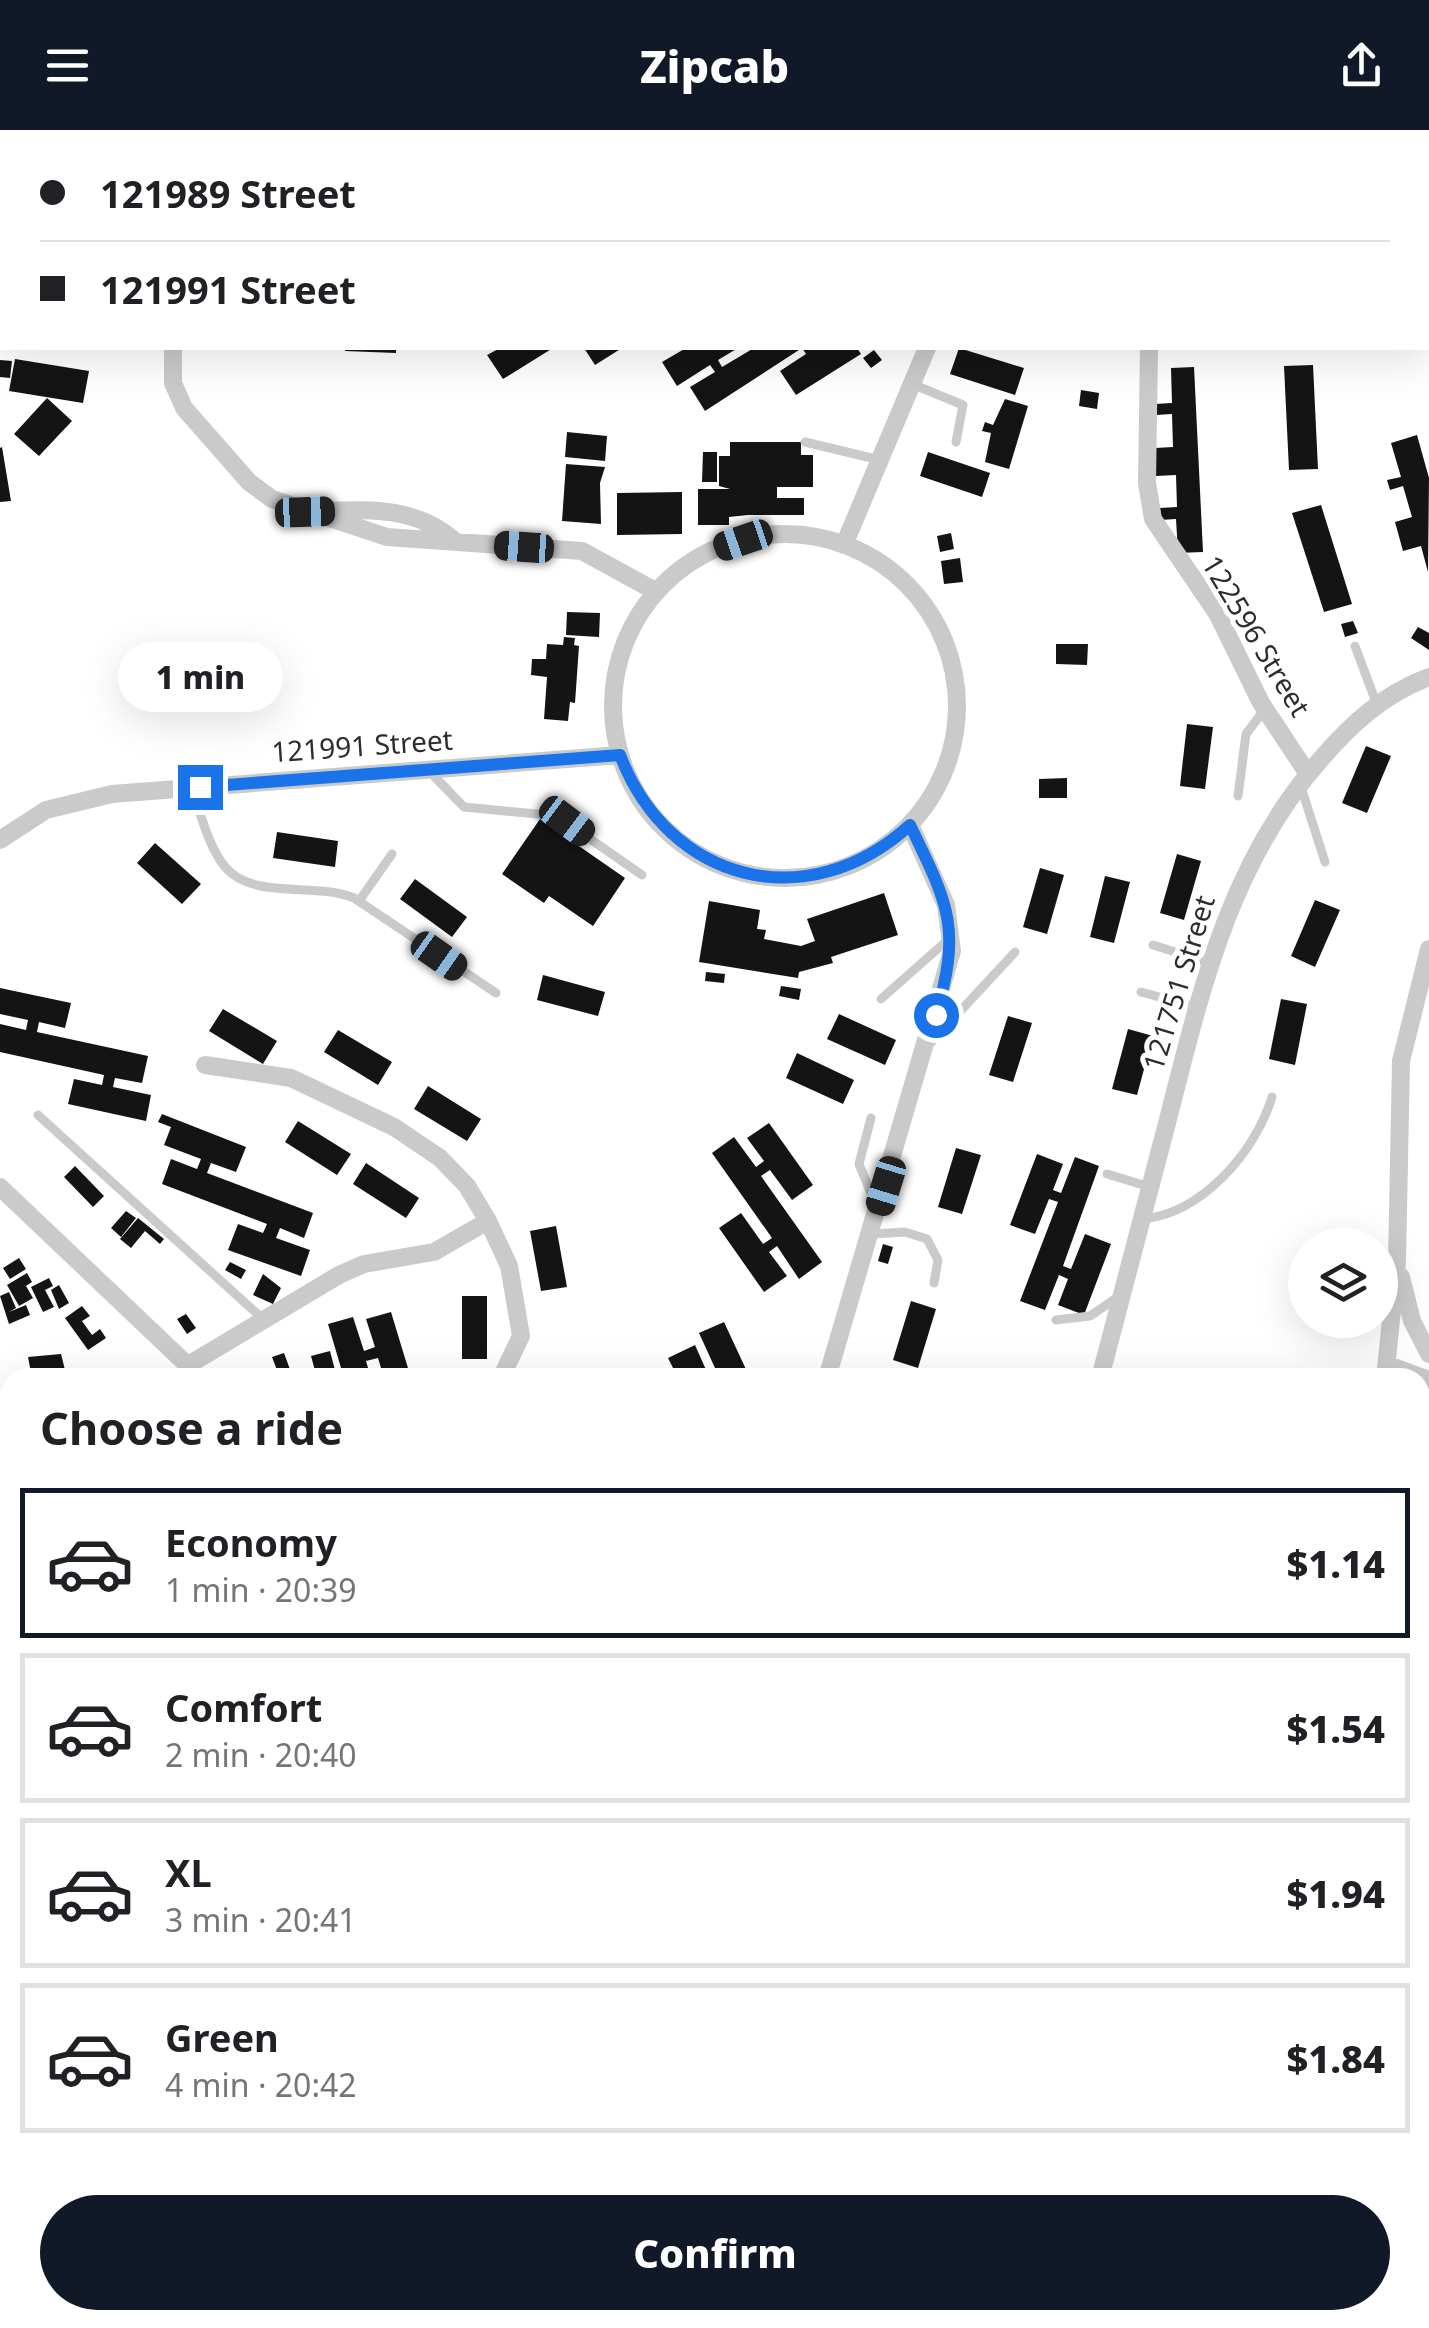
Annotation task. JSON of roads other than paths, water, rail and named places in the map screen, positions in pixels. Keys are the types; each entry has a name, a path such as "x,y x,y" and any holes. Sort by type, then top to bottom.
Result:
{"street":[{"path":"173,350 173,383 184,408 249,482 272,499 368,533 582,551 657,592"},
{"path":"844,545 926,350"},
{"name":"122596 Street","path":"1149,350 1150,509 1160,534 1218,615 1304,779"},
{"path":"305,512 400,512 435,525 456,542"},
{"path":"794,536 844,545 885,567 920,598 949,652 956,682 954,744 937,787 910,825 870,856 821,874 796,878 745,873 709,860 676,840 642,802 620,755 613,698 617,668 639,615 657,592 711,551 743,540 794,536"},
{"name":"121751 Street","path":"1103,1368 1196,1008 1245,870 1304,779 1350,726 1377,704 1429,677"},
{"name":"121991 Street","path":"0,840 46,810 80,800 620,755"},
{"path":"830,1368 946,982 952,937 938,885 910,825"},
{"path":"1398,1228 1401,1062 1429,949"},
{"path":"205,1065 290,1078 394,1126 440,1158 467,1186 510,1266 521,1336 506,1368"},
{"path":"0,1187 192,1368"},
{"path":"199,1368 264,1320 356,1267 434,1252 488,1221"},
{"path":"1398,1266 1412,1321 1429,1354"},
{"path":"1386,1368 1389,1338"}],"lane":[{"path":"912,384 963,405 956,442"},
{"path":"805,442 880,460"},
{"path":"1355,646 1377,704"},
{"path":"1238,796 1246,734 1265,710"},
{"path":"428,770 464,807 557,816 642,875"},
{"path":"1304,779 1326,862"},
{"path":"191,788 219,857 234,875 252,884 334,890 358,901 496,993"},
{"path":"358,901 392,854"},
{"path":"880,999 952,937"},
{"path":"1154,945 1210,963"},
{"path":"926,1048 1015,952"},
{"path":"1141,992 1196,1008"},
{"path":"1142,1219 1176,1213 1202,1194 1256,1138 1272,1098"},
{"path":"38,1115 264,1320"},
{"path":"871,1118 858,1164 878,1210"},
{"path":"1107,1174 1150,1187"},
{"path":"871,1234 904,1232 927,1239 938,1260 934,1283"},
{"path":"1056,1320 1090,1316 1122,1294"}]}
